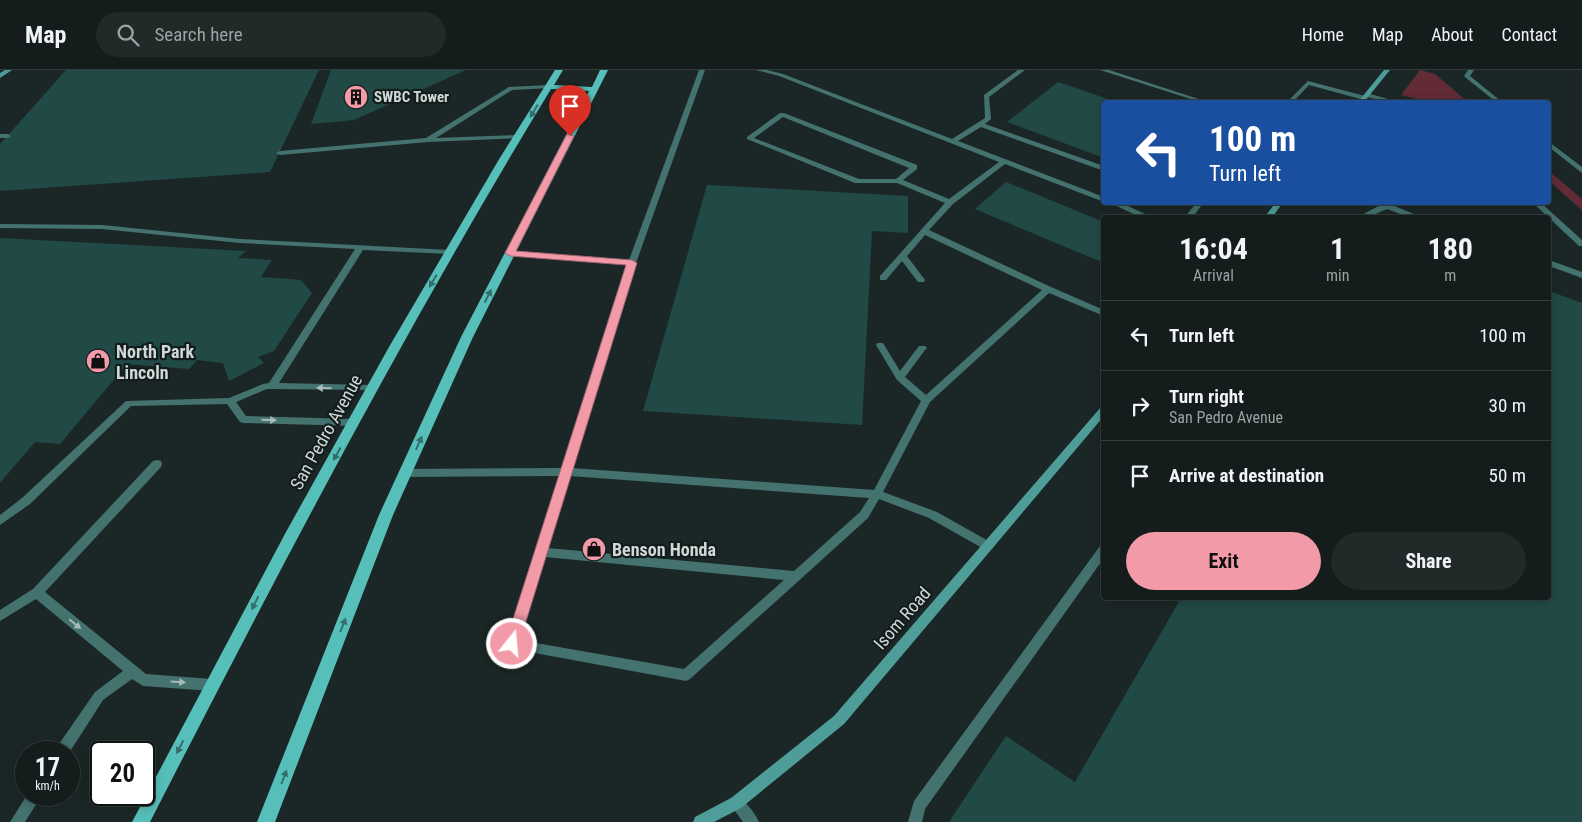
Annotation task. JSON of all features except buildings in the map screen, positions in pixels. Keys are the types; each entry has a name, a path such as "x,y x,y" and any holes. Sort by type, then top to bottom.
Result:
{"main road":[{"name":"San Pedro Avenue","path":"141,822 277,560 450,252 559,70"},
{"path":"266,822 386,515 467,337 604,70"},
{"path":"549,87 593,89"}],"street":[{"path":"0,76 8,70"},
{"path":"1364,99 1387,70"},
{"name":"Isom Road","path":"700,822 736,803 839,720 1101,413"}],"lane":[{"path":"702,70 632,263 512,644 686,675 864,515 926,400 1048,289"},
{"path":"759,70 781,75 1101,199"},
{"path":"952,142 988,119 986,96 1022,70"},
{"path":"1103,70 1199,100"},
{"path":"1471,70 1467,76 1497,100"},
{"path":"1292,100 1308,83 1364,99"},
{"path":"428,140 511,88 549,87"},
{"path":"898,181 914,168 782,114 748,138 858,181 898,181 950,202"},
{"path":"980,124 1101,168"},
{"path":"280,153 428,140 518,137"},
{"path":"1551,146 1582,171"},
{"path":"883,278 950,202 1004,162"},
{"path":"1118,205 1142,215"},
{"path":"1190,215 1199,205"},
{"path":"1366,215 1387,205"},
{"path":"1391,205 1413,215"},
{"path":"1539,205 1550,215"},
{"path":"1551,216 1582,244"},
{"path":"0,226 102,227 240,241 450,252"},
{"path":"924,231 1101,312"},
{"path":"272,386 360,248"},
{"path":"510,253 632,263"},
{"path":"902,255 921,280"},
{"path":"1551,264 1582,275"},
{"path":"880,345 900,378 926,400"},
{"path":"900,378 922,348"},
{"path":"0,521 26,501 129,403 230,401 266,386 373,388"},
{"path":"230,401 243,419 354,423"},
{"path":"0,616 37,593 157,464"},
{"path":"405,473 567,472 876,494 933,514 988,546"},
{"path":"540,552 797,576"},
{"path":"915,822 919,806 1101,553"},
{"path":"37,593 143,680 212,685"},
{"path":"69,741 99,696 133,671"},
{"path":"736,803 752,822"},
{"path":"17,822 27,806"}],"shaded area":[{"path":"1420,70 1435,74 1466,100 1420,100 1401,95"},
{"path":"1551,173 1582,199 1582,210 1551,183"}],"place":[{"name":"SWBC Tower","path":"356,97"},
{"name":"North Park Lincoln","path":"98,361"},
{"name":"Benson Honda","path":"594,549"}],"route":[{"path":"512,644 632,263 510,253 570,136"}]}
